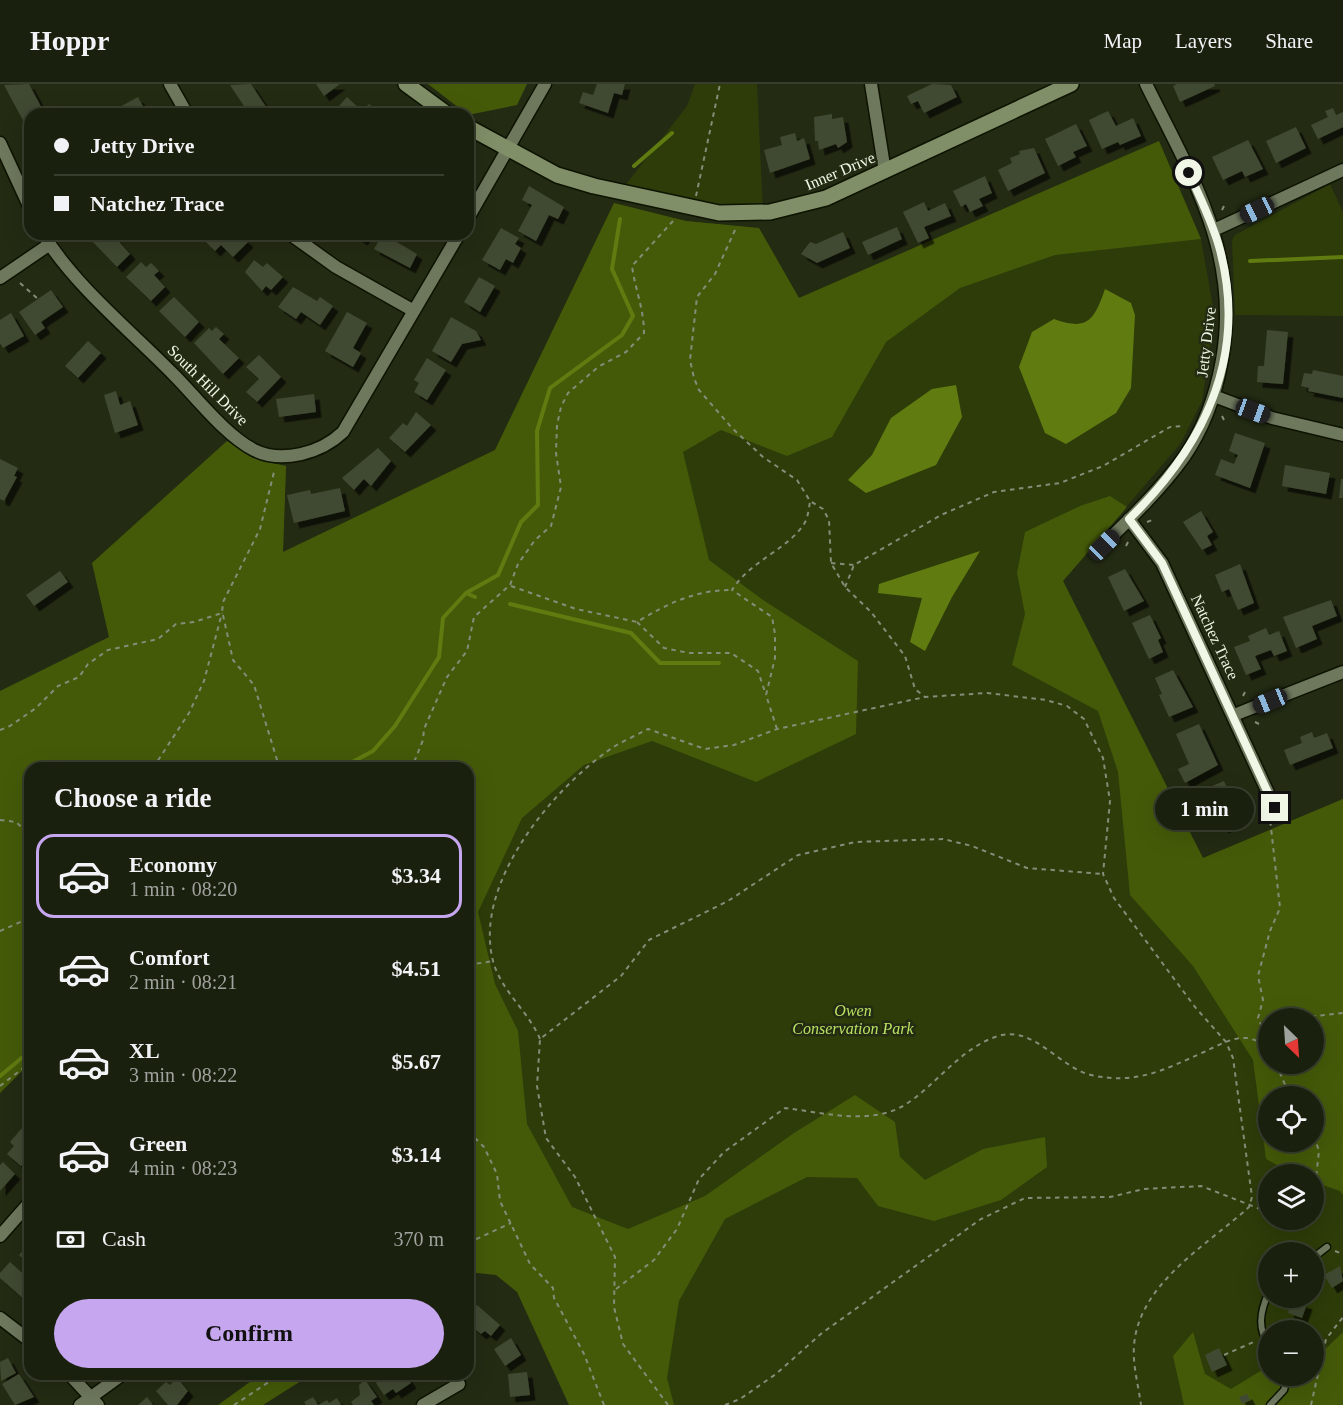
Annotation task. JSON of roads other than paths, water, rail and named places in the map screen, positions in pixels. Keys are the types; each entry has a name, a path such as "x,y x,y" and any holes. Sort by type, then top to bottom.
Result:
{"street":[{"path":"170,84 184,108"},
{"path":"406,84 439,108"},
{"path":"474,208 544,84"},
{"path":"871,84 885,172"},
{"name":"Inner Drive","path":"474,130 557,175 693,209 740,214 781,210 826,198 1071,84"},
{"name":"Jetty Drive","path":"1104,545 1184,457 1199,432 1214,396 1226,340 1225,273 1214,230 1146,84"},
{"path":"0,143 24,195"},
{"path":"1214,230 1343,170"},
{"path":"0,278 45,240"},
{"name":"South Hill Drive","path":"47,240 98,298 229,431 254,450 272,455 291,456 315,450 343,432 455,240"},
{"path":"298,240 336,267 414,311"},
{"path":"1214,396 1272,418 1343,435"},
{"name":"Natchez Trace","path":"1129,519 1162,563 1275,808"},
{"path":"1234,715 1343,672"},
{"path":"0,1236 24,1209"},
{"path":"0,1318 24,1336"},
{"path":"75,1380 95,1401"},
{"path":"80,1405 95,1401 117,1380"},
{"path":"423,1405 459,1384"}],"lane":[{"path":"1270,1405 1285,1386"}],"waterway":[{"path":"634,166 672,133"},
{"path":"352,762 373,751 395,726 439,657 443,618 466,593 498,575 521,522 538,505 537,431 550,388 622,335 633,316 612,269 620,219"},
{"path":"1250,261 1343,257"},
{"path":"466,593 475,597"},
{"path":"510,604 631,633 660,663 719,663"},
{"path":"0,1076 24,1056"}],"park label":[{"name":"Owen Conservation Park","path":"853,1019"}]}
